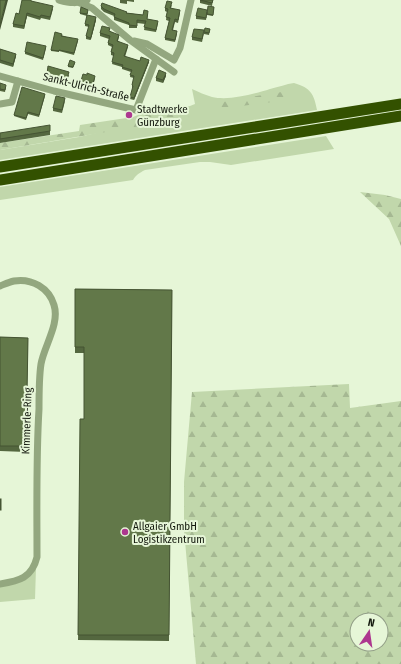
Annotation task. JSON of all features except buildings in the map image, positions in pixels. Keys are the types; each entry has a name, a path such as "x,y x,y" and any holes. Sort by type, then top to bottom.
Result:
{"highway":[{"path":"0,167 401,104"},
{"path":"0,180 401,116"}],"street":[{"path":"59,0 80,3 92,8 130,40 174,72"},
{"path":"80,3 87,0"},
{"path":"130,40 147,44 174,60 180,48 191,0"},
{"name":"Sankt-Ulrich-Straße","path":"0,76 54,91 136,110 156,59"},
{"path":"0,104 12,102 18,81"},
{"name":"Kimmerle-Ring","path":"0,286 19,280 37,284 48,293 54,304 55,320 41,363 36,447 37,557 34,566 28,574 17,581 0,584"}],"green space":[{"path":"294,83 311,92 315,100 317,110 0,160 0,150 79,137 190,111 190,106 195,104 192,89 212,97 234,98"},
{"path":"295,90 286,100 213,110 211,104 262,95"},
{"path":"190,106 188,118 0,150 0,143 79,131 80,125"},
{"path":"326,136 334,149 231,165 200,162 145,170 138,174 133,180 0,200 0,187"},
{"path":"360,192 385,195 401,199 401,246 389,219"},
{"path":"349,384 350,408 401,401 401,664 196,664 184,530 184,482 192,392"},
{"path":"36,568 35,599 0,602 0,587"}],"place":[{"name":"Stadtwerke Günzburg","path":"129,115"},
{"name":"Allgaier GmbH Logistikzentrum","path":"125,532"}]}
